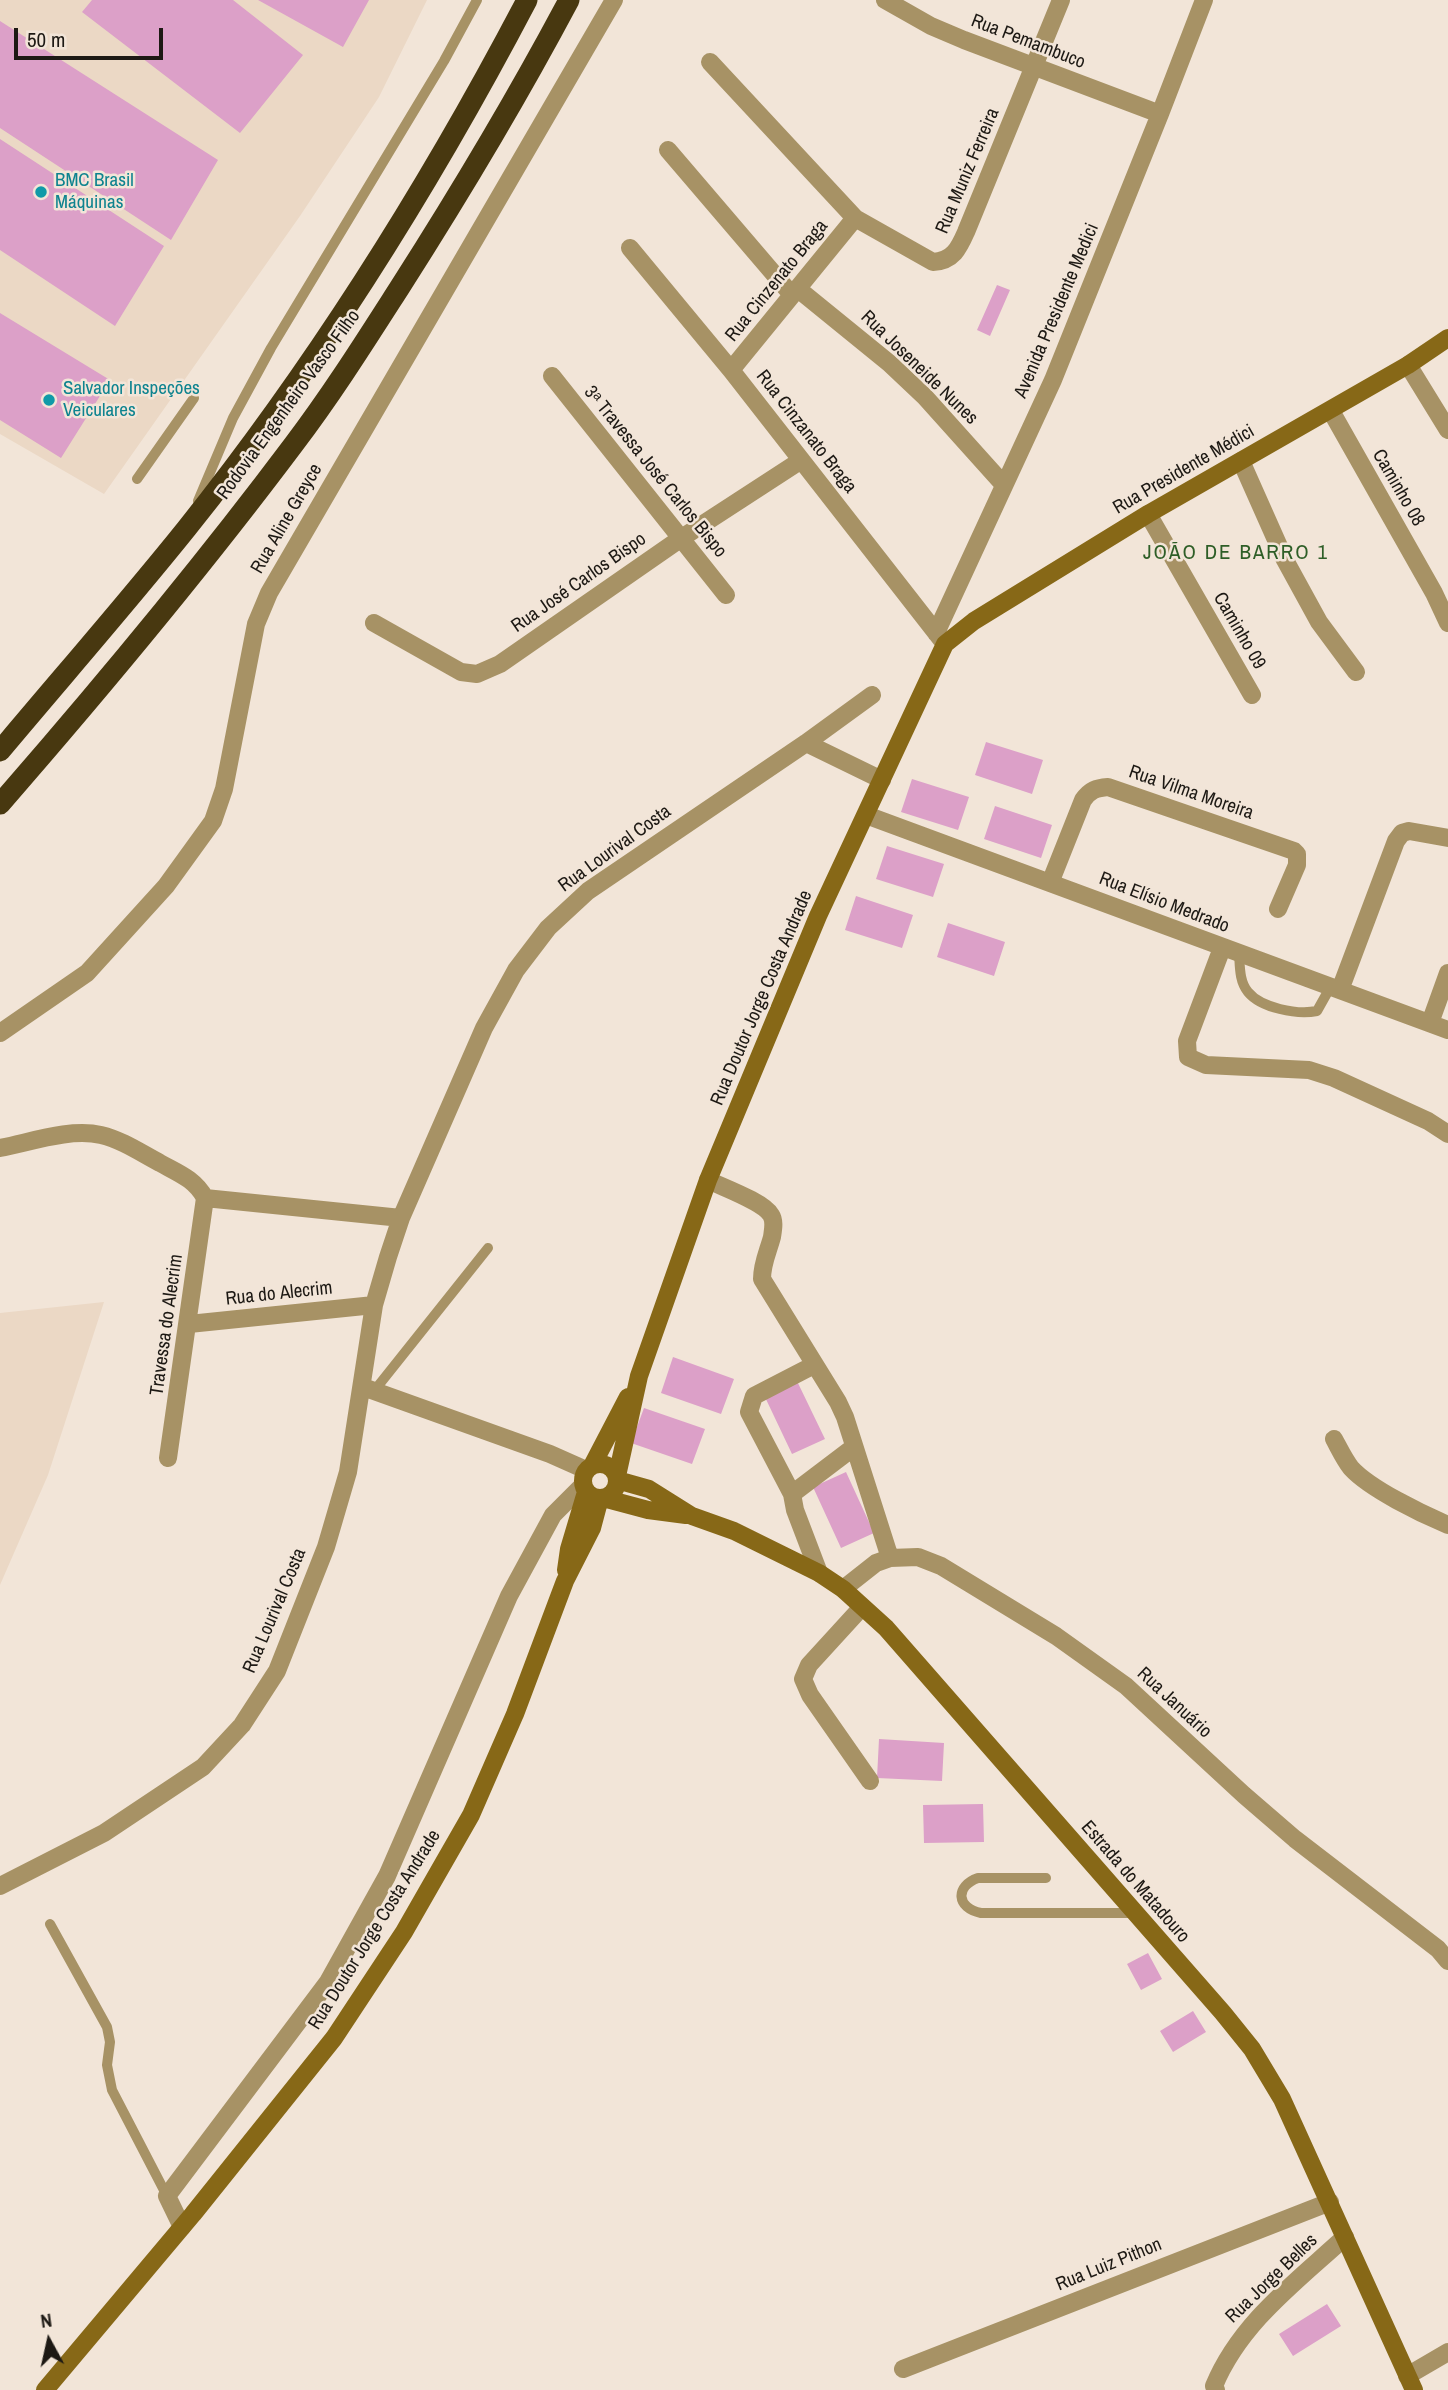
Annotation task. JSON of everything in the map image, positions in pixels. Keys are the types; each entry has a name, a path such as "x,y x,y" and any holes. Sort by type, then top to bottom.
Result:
{"highway":[{"name":"Rodovia Engenheiro Vasco Filho","path":"0,751 187,528 319,349 458,126 527,0"},
{"name":"Rodovia Engenheiro Vasco Filho","path":"0,804 119,667 302,433 348,369 502,121 569,0"}],"main road":[{"name":"Rua Presidente Médici","path":"940,638 974,621 1148,514 1331,411 1448,338"},
{"name":"Rua Doutor Jorge Costa Andrade","path":"45,2390 183,2227 334,2038 404,1932 471,1815 514,1714 565,1581 569,1549 592,1485 639,1376 708,1180 818,916 882,780 940,638"},
{"name":"Rua Doutor Jorge Costa Andrade","path":"617,1478 639,1376"},
{"name":"Estrada do Matadouro","path":"692,1516 648,1510 592,1485 607,1465 617,1478 649,1489 692,1516 745,1536 819,1573 843,1589 886,1628 1252,2049 1282,2099 1410,2383"},
{"path":"592,1485 614,1491 617,1478"}],"street":[{"name":"Rua Aline Greyce","path":"0,1033 87,973 166,886 213,821 225,789 256,624 269,593 614,0"},
{"name":"Rua Pemambuco","path":"886,0 931,26 1160,114"},
{"name":"Rua Muniz Ferreira","path":"855,218 933,262 943,261 958,249 1060,0"},
{"name":"Avenida Presidente Medici","path":"940,638 1004,485 1053,380 1203,0"},
{"path":"710,62 855,218"},
{"path":"668,150 795,292"},
{"name":"Rua Cinzenato Braga","path":"732,370 855,218"},
{"name":"Rua Cinzanato Braga","path":"631,248 732,370 940,638"},
{"name":"Rua Joseneide Nunes","path":"795,292 889,363 925,397 1004,485"},
{"path":"1408,365 1448,430"},
{"name":"3ᵃ Travessa José Carlos Bispo","path":"552,376 726,595"},
{"name":"Caminho 08","path":"1331,411 1387,515 1434,593 1448,623"},
{"name":"Rua José Carlos Bispo","path":"374,623 461,672 477,674 500,664 680,539 800,461"},
{"path":"1241,461 1290,571 1319,622 1356,672"},
{"name":"Caminho 09","path":"1148,514 1252,695"},
{"name":"Rua Lourival Costa","path":"0,1886 104,1833 203,1767 242,1725 277,1671 326,1547 348,1472 368,1389 374,1305 401,1218 484,1028 516,970 548,928 588,891 872,695"},
{"path":"806,743 882,780"},
{"name":"Rua Vilma Moreira","path":"1050,883 1083,800 1089,792 1097,788 1118,789 1294,851 1297,865 1278,909"},
{"name":"Rua Elísio Medrado","path":"866,815 1448,1030"},
{"path":"1336,988 1396,841 1402,833 1409,831 1448,838"},
{"path":"1230,951 1187,1041 1188,1057 1206,1065 1309,1070 1334,1078 1428,1121 1448,1134"},
{"path":"1430,1023 1448,973"},
{"path":"0,1148 70,1135 99,1135 117,1140 187,1177 199,1186 205,1198 401,1218"},
{"path":"708,1180 761,1206 771,1214 774,1225 763,1260 762,1279 838,1402 854,1447 890,1558 876,1563 843,1589"},
{"name":"Travessa do Alecrim","path":"168,1458 205,1198"},
{"name":"Rua do Alecrim","path":"189,1324 374,1305"},
{"path":"814,1365 754,1396 749,1412 792,1494 795,1510 819,1573"},
{"path":"183,2227 167,2196 328,1982 387,1876 509,1596 554,1515 592,1485 550,1454 368,1389"},
{"path":"1334,1439 1352,1468 1385,1493 1448,1524"},
{"path":"792,1494 854,1447"},
{"name":"Rua Januário","path":"890,1558 918,1557 941,1566 1091,1659 1126,1686 1295,1839 1438,1949 1448,1961"},
{"path":"862,1606 809,1665 803,1679 810,1695 870,1781"},
{"name":"Rua Luiz Pithon","path":"904,2369 1330,2202"},
{"name":"Rua Jorge Belles","path":"1210,2389 1237,2343 1266,2309 1345,2237"},
{"path":"1410,2383 1448,2352"}],"lane":[{"name":"Rodovia Engenheiro Vasco Filho","path":"187,528 239,406 271,348 444,61 477,0"},
{"path":"137,479 194,398"},
{"path":"1230,951 1248,992 1259,1000 1285,1010 1302,1014 1317,1011 1336,988"},
{"path":"368,1389 488,1248"},
{"path":"1046,1878 978,1878 963,1887 961,1896 964,1905 971,1911 981,1913 1134,1913"},
{"path":"50,1924 107,2027 110,2042 107,2065 112,2090 167,2196"}],"shaded area":[{"path":"0,0 427,0 379,97 300,216 104,494 0,434"},
{"path":"104,1302 48,1475 0,1585 0,1313"}],"building":[{"path":"92,0 233,0 303,55 240,133 82,12"},
{"path":"258,0 369,0 343,47"},
{"path":"0,21 218,160 171,240 0,128"},
{"name":"BMC Brasil Máquinas","path":"0,139 164,246 115,326 0,250"},
{"path":"997,285 1010,290 990,336 977,330"},
{"name":"Salvador Inspeções Veiculares","path":"0,313 110,380 61,458 0,420"},
{"path":"986,742 1043,760 1032,794 975,775"},
{"path":"912,779 969,797 958,830 901,812"},
{"path":"995,806 1052,825 1041,858 984,839"},
{"path":"887,846 944,864 933,897 876,879"},
{"path":"856,896 913,915 902,948 845,930"},
{"path":"948,923 1005,942 994,976 937,957"},
{"path":"673,1357 734,1379 721,1414 661,1393"},
{"path":"796,1379 825,1439 792,1454 764,1395"},
{"path":"644,1408 705,1429 692,1464 631,1443"},
{"path":"846,1472 874,1533 841,1548 813,1487"},
{"path":"879,1739 944,1743 942,1781 877,1778"},
{"path":"983,1804 984,1842 924,1843 923,1805"},
{"path":"1148,1953 1162,1979 1141,1990 1127,1964"},
{"path":"1193,2011 1206,2032 1173,2052 1160,2031"},
{"path":"1327,2304 1341,2326 1293,2356 1279,2334"}],"place":[{"name":"BMC Brasil Máquinas","path":"41,192"},
{"name":"Salvador Inspeções Veiculares","path":"49,400"}],"district":[{"name":"JOÃO DE BARRO 1","path":"1236,553"}]}
